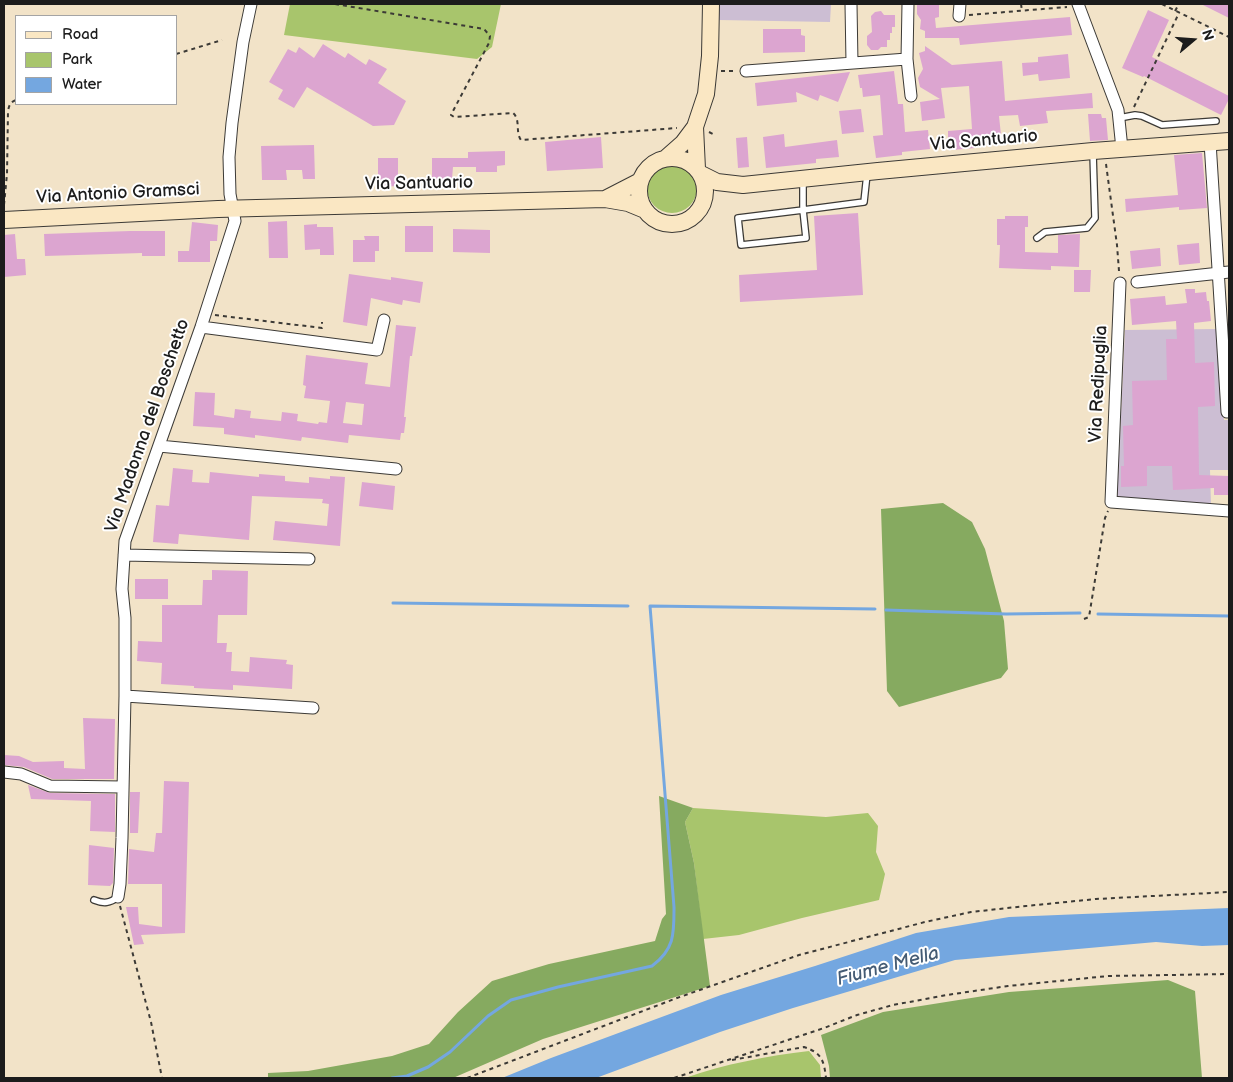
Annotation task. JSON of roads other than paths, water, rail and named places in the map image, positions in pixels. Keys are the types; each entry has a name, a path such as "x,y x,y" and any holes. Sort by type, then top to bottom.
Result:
{"street":[{"name":"Via Madonna del Boschetto","path":"118,897 120,884 125,696 125,618 122,589 125,541 202,327 235,221 230,194 229,156 243,42 252,4"},
{"path":"666,158 682,143 706,94 710,56 710,4"},
{"path":"851,4 852,63"},
{"path":"908,4 907,59 911,96"},
{"path":"960,4 960,16"},
{"path":"1079,5 1118,110 1122,149"},
{"path":"746,71 907,59"},
{"path":"689,126 699,172 705,185 705,196 701,206 694,215 685,221 674,224 658,220 645,210 640,201 640,181 645,170 654,162 666,158 677,158 688,161 699,172"},
{"name":"Via Santuario","path":"699,172 717,182 743,185 1098,151 1229,141"},
{"path":"1210,142 1224,273 1227,412"},
{"name":"Via Santuario","path":"605,199 640,181"},
{"name":"Via Santuario","path":"701,206 716,195 743,185"},
{"name":"Via Santuario","path":"234,208 605,199 628,203 645,210"},
{"name":"Via Antonio Gramsci","path":"4,220 234,208"},
{"path":"1137,282 1224,273"},
{"name":"Via Redipuglia","path":"1120,283 1111,502 1229,511"},
{"path":"202,327 377,350 384,320"},
{"path":"159,446 396,469"},
{"path":"124,555 309,559"},
{"path":"125,696 313,708"},
{"path":"4,772 21,774 50,786 122,787"}],"lane":[{"path":"1119,118 1135,115 1162,124 1216,121"},
{"path":"1037,238 1045,232 1087,228 1095,218 1098,151"},
{"path":"802,179 803,210 806,238 741,245 738,218 803,210 864,202 868,172"},
{"path":"94,900 101,903 111,902 118,897"}],"water":[{"name":"Fiume Mella","path":"1229,908 1229,945 1202,946 1156,942 955,960 793,1008 720,1032 596,1078 502,1078 721,995 916,933 1009,917"}],"waterway":[{"path":"393,603 628,606"},
{"path":"392,1078 407,1076 428,1067 450,1052 488,1016 511,1000 558,987 652,966 660,960 669,947 673,933 674,907 650,606 875,609"},
{"path":"886,610 1006,614 1080,613"},
{"path":"1098,614 1229,616"}]}
